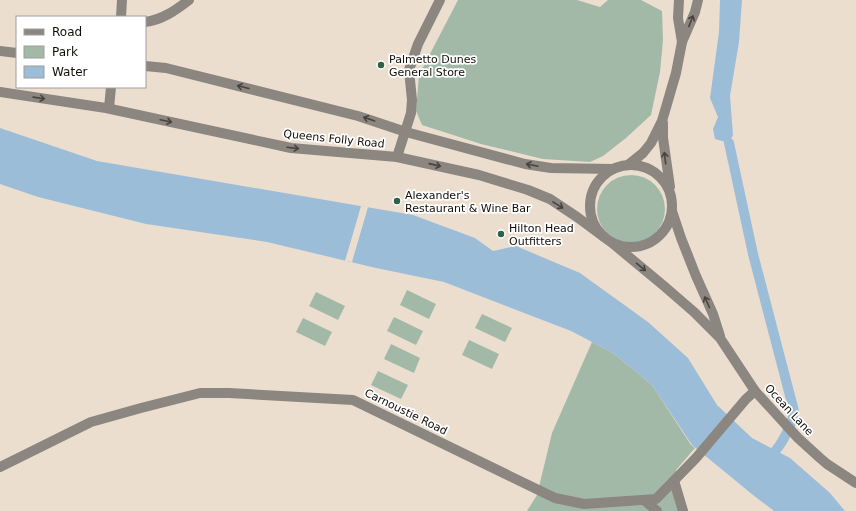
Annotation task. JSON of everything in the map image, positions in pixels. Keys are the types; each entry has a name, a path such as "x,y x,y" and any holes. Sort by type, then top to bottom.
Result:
{"street":[{"path":"121,16 122,0"},
{"path":"146,22 170,13 189,0"},
{"path":"397,157 411,113 412,100 409,70 418,44 440,0"},
{"path":"679,0 678,18 682,42"},
{"path":"628,165 643,153 651,143 662,121 676,73 682,42 695,12 698,0"},
{"path":"0,51 16,53"},
{"name":"Queens Folly Road","path":"146,66 166,68 350,114 406,132 525,164 551,168 613,169"},
{"path":"109,108 110,88"},
{"name":"Queens Folly Road","path":"0,92 109,108 291,148 397,157 479,175 528,190 550,199 608,240"},
{"path":"662,121 663,138 671,195 672,210 670,220 665,229 650,243 640,246 620,246 608,240 599,232 593,221 590,209 592,193 600,179 613,169 628,165 643,166 661,177 667,185 671,195"},
{"name":"Ocean Lane","path":"672,210 681,238 713,314 720,338"},
{"name":"Ocean Lane","path":"608,240 694,312 720,338 755,391 798,438 827,464 856,483"},
{"name":"Carnoustie Road","path":"0,466 91,422 200,393 229,393 353,400 555,498 584,504 656,499 696,458 746,399 755,391"},
{"path":"674,481 683,511"},
{"path":"644,500 657,511"}],"green space":[{"path":"458,0 577,0 600,7 608,0 641,0 662,11 663,40 660,72 651,115 626,138 603,156 590,162 543,159 481,144 422,125 416,111 419,75"},
{"path":"631,175 644,178 655,185 662,196 665,209 662,222 655,233 644,240 631,243 618,240 607,233 600,222 597,209 600,196 607,185 618,178"},
{"path":"407,290 436,304 429,319 400,305"},
{"path":"316,292 345,306 338,320 309,306"},
{"path":"482,314 512,328 505,342 475,328"},
{"path":"394,317 423,331 416,345 387,331"},
{"path":"303,318 332,332 325,346 296,332"},
{"path":"469,340 499,354 492,369 462,355"},
{"path":"592,342 613,353 652,385 691,445 695,448 676,470 688,511 527,511 537,495 552,433"},
{"path":"391,344 420,358 414,373 384,359"},
{"path":"378,371 408,385 401,399 371,385"}],"water":[{"path":"720,0 742,0 739,42 730,96 733,135 729,143 715,139 713,129 718,117 710,98 719,32"},
{"path":"0,128 97,161 413,215 475,238 493,251 516,246 580,273 648,322 688,358 717,405 752,438 790,458 830,493 845,511 774,511 692,445 652,385 613,353 571,331 444,282 376,268 267,242 146,224 38,197 0,184"}],"pier":[{"path":"361,206 368,207 352,262 345,261"}],"waterway":[{"path":"729,143 753,254 794,411 792,421 787,432 776,450"}],"place":[{"name":"Palmetto Dunes General Store","path":"381,65"},
{"name":"Alexander's Restaurant & Wine Bar","path":"397,201"},
{"name":"Hilton Head Outfitters","path":"501,234"}]}
